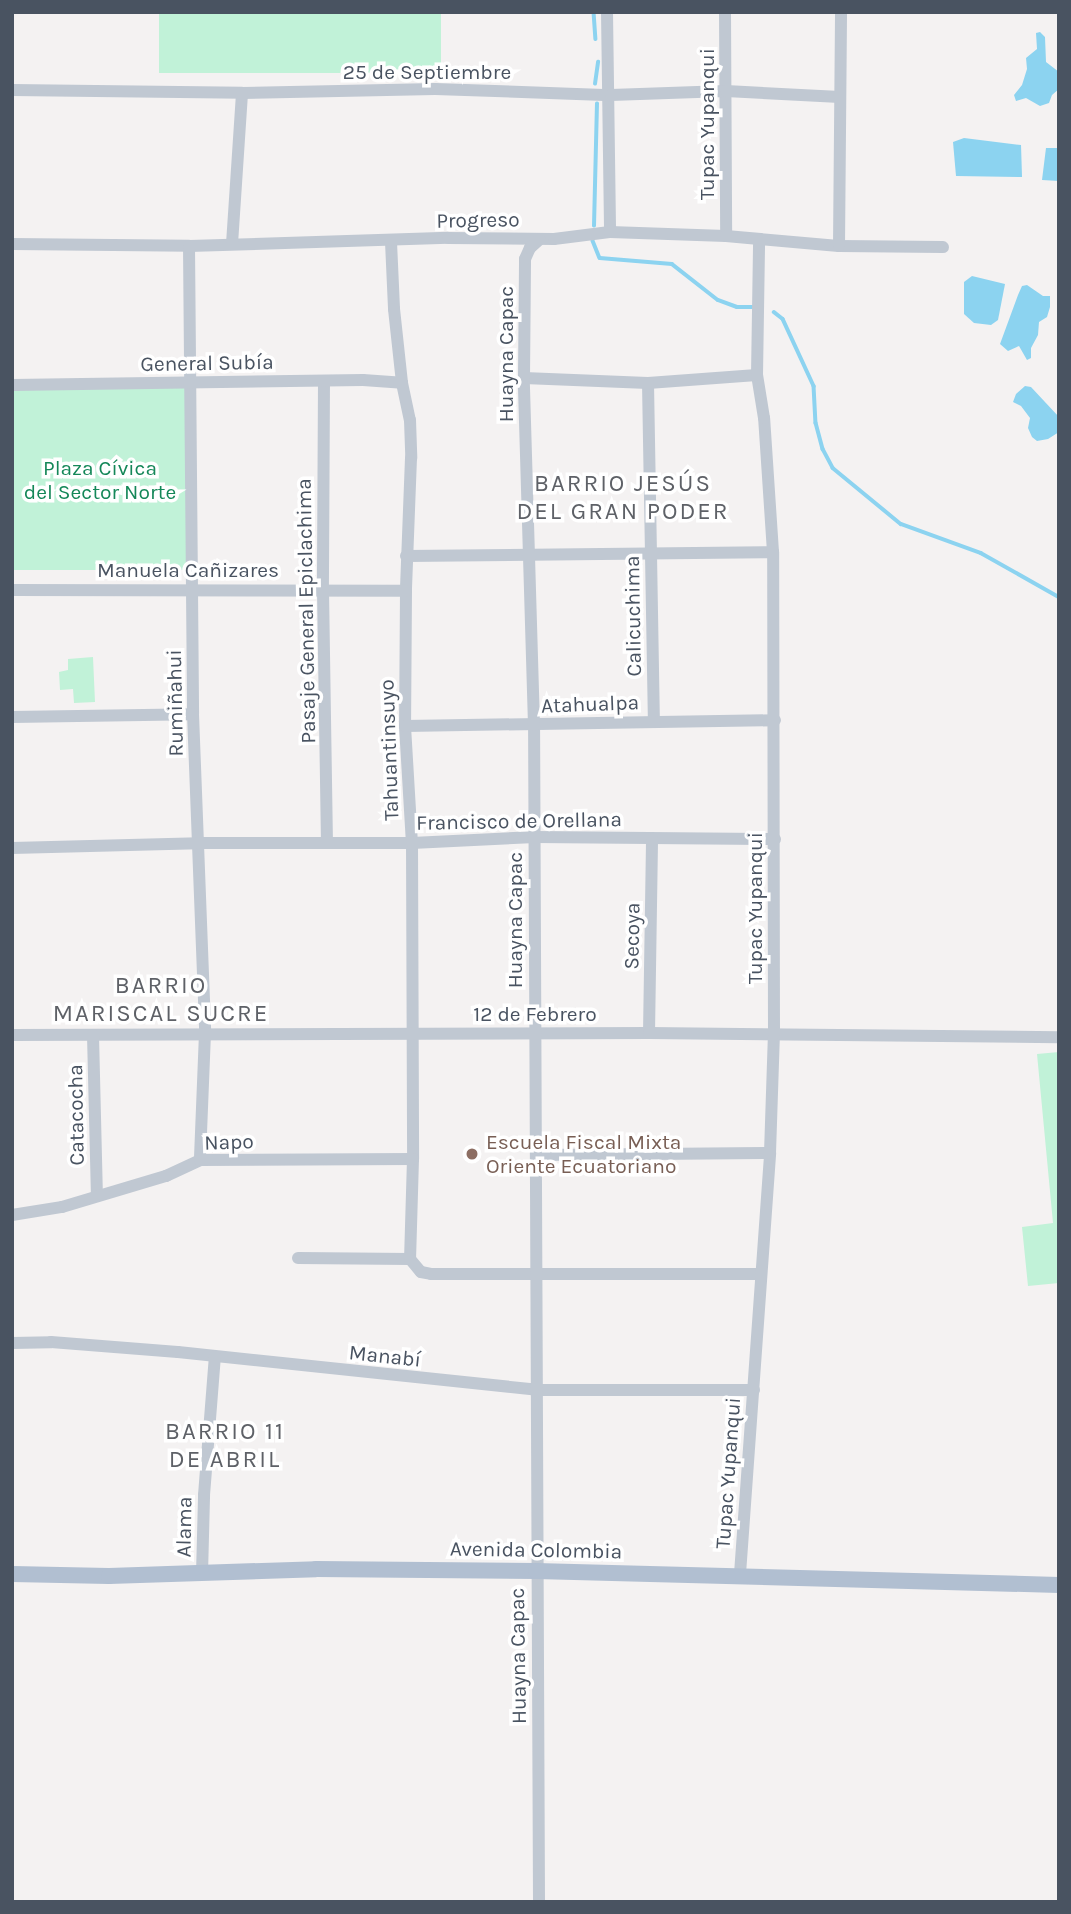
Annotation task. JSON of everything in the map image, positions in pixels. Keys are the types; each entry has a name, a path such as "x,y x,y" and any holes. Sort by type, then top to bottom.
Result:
{"main road":[{"name":"Avenida Colombia","path":"12,1574 109,1577 316,1569 536,1571 740,1574 1059,1585"}],"street":[{"path":"607,12 611,95 610,232"},
{"name":"Tupac Yupanqui","path":"725,12 726,236"},
{"path":"839,246 841,12"},
{"name":"25 de Septiembre","path":"12,90 242,93 435,89 611,95 726,91 840,97"},
{"path":"232,244 242,93"},
{"name":"Progreso","path":"12,244 189,246 391,242 540,239 610,232 726,236 839,246 943,247"},
{"path":"503,238 516,247 525,260"},
{"name":"Huayna Capac","path":"539,1902 534,725 524,378 525,260 530,248 540,239"},
{"name":"Tupac Yupanqui","path":"740,1574 770,1153 774,1034 773,552 764,418 757,375 759,241"},
{"name":"Tahuantinsuyo","path":"391,242 394,309 402,383 411,433 405,726 412,843 413,1159 410,1259"},
{"name":"Rumiñahui","path":"189,246 193,714 205,1033 200,1160"},
{"path":"524,378 648,383 757,375"},
{"name":"General Subía","path":"12,385 324,381 402,383"},
{"name":"Pasaje General Epiclachima","path":"324,381 323,590 327,842"},
{"name":"Calicuchima","path":"648,383 654,722"},
{"path":"407,556 773,552"},
{"name":"Manuela Cañizares","path":"12,590 406,591"},
{"path":"12,718 193,714"},
{"name":"Atahualpa","path":"405,726 775,720"},
{"name":"Francisco de Orellana","path":"12,848 198,843 412,843 535,837 775,839"},
{"name":"Secoya","path":"649,1033 652,839"},
{"name":"12 de Febrero","path":"12,1035 649,1033 1059,1037"},
{"name":"Catacocha","path":"93,1035 97,1195"},
{"path":"536,1155 770,1153"},
{"name":"Napo","path":"12,1214 62,1207 166,1176 200,1160 413,1159"},
{"path":"298,1258 410,1259 413,1267 431,1274 761,1274"},
{"name":"Manabí","path":"12,1343 103,1345 537,1390 754,1390"},
{"name":"Alama","path":"202,1574 204,1495 215,1356"}],"green space":[{"path":"159,12 441,12 441,73 159,73"},
{"name":"Plaza Cívica del Sector Norte","path":"12,385 187,385 187,570 12,570"},
{"path":"93,657 95,702 74,703 73,689 60,690 59,672 68,670 68,659"},
{"path":"1059,1052 1059,1283 1028,1286 1022,1227 1053,1223 1037,1054"}],"water":[{"path":"1040,32 1045,37 1046,62 1059,72 1059,89 1052,95 1049,103 1040,106 1026,98 1016,101 1014,95 1022,85 1027,69 1026,58 1037,49 1036,33"},
{"path":"964,138 1021,145 1022,177 956,176 953,142"},
{"path":"1046,148 1059,148 1059,181 1042,180"},
{"path":"972,276 1005,284 998,320 991,325 974,323 964,314 964,282"},
{"path":"1027,285 1043,296 1050,296 1050,307 1047,317 1039,322 1038,335 1031,348 1031,358 1027,360 1019,346 1008,351 1000,344 1022,286"},
{"path":"1025,386 1031,387 1059,417 1059,432 1048,439 1037,441 1032,437 1028,428 1030,418 1021,406 1013,402 1016,394"}],"waterway":[{"path":"594,12 596,39"},
{"path":"595,84 598,62"},
{"path":"594,226 597,104"},
{"path":"593,241 600,258 672,264 718,300 737,307 752,307"},
{"path":"774,312 783,319 814,386 816,423 823,449 833,468 901,524 981,553 1059,597"}],"place":[{"name":"Escuela Fiscal Mixta Oriente Ecuatoriano","path":"472,1154"}],"district":[{"name":"BARRIO JESÚS DEL GRAN PODER","path":"623,498"},
{"name":"BARRIO MARISCAL SUCRE","path":"161,1000"},
{"name":"BARRIO 11 DE ABRIL","path":"225,1446"}]}
